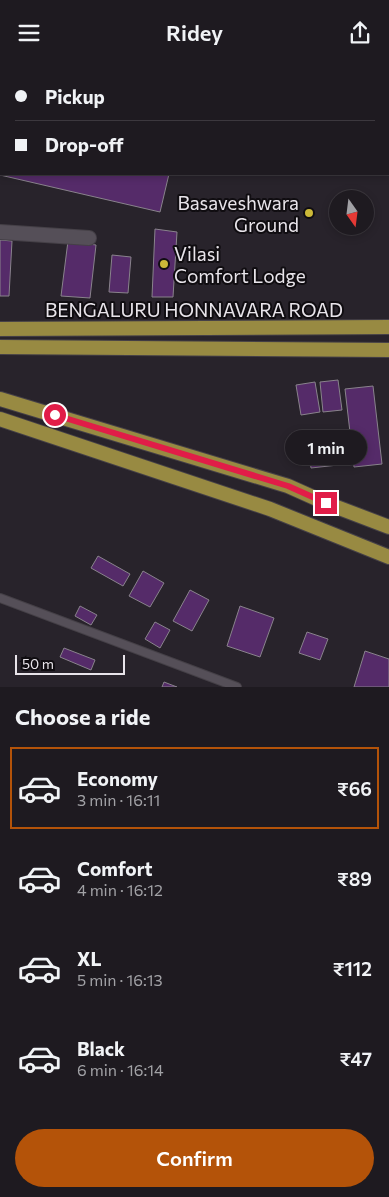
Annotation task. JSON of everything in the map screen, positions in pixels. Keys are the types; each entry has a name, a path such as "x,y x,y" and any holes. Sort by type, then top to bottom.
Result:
{"main road":[{"name":"BENGALURU HONNAVARA ROAD","path":"0,329 389,327"},
{"name":"BENGALURU HONNAVARA ROAD","path":"0,347 389,349"},
{"path":"0,399 288,486 389,527"},
{"path":"0,419 270,509 389,557"}],"street":[{"path":"0,232 89,238"}],"lane":[{"path":"0,597 237,687"}],"building":[{"path":"0,175 169,175 160,212"},
{"name":"Vilasi Comfort Lodge","path":"155,229 177,232 173,297 152,297"},
{"path":"0,240 12,241 9,296 0,296"},
{"path":"68,241 96,245 90,298 61,296"},
{"path":"112,255 131,257 128,293 109,292"},
{"path":"338,380 342,410 323,412 320,382"},
{"path":"315,382 320,412 301,415 296,385"},
{"path":"373,386 382,464 354,467 345,389"},
{"path":"344,440 347,464 311,468 308,444"},
{"path":"98,556 130,574 123,586 91,568"},
{"path":"143,571 164,583 150,607 129,596"},
{"path":"190,590 209,600 192,631 173,621"},
{"path":"80,606 97,615 91,625 75,616"},
{"path":"240,606 274,618 260,657 227,646"},
{"path":"155,622 170,630 160,648 145,639"},
{"path":"307,632 328,639 320,660 299,653"},
{"path":"64,648 95,660 91,670 60,657"},
{"path":"365,651 389,659 389,687 354,687"},
{"path":"164,682 177,687 162,687"}],"place":[{"name":"Basaveshwara Ground","path":"309,213"},
{"name":"Vilasi Comfort Lodge","path":"164,264"}],"route":[{"path":"55,415 288,486 326,503"}]}
